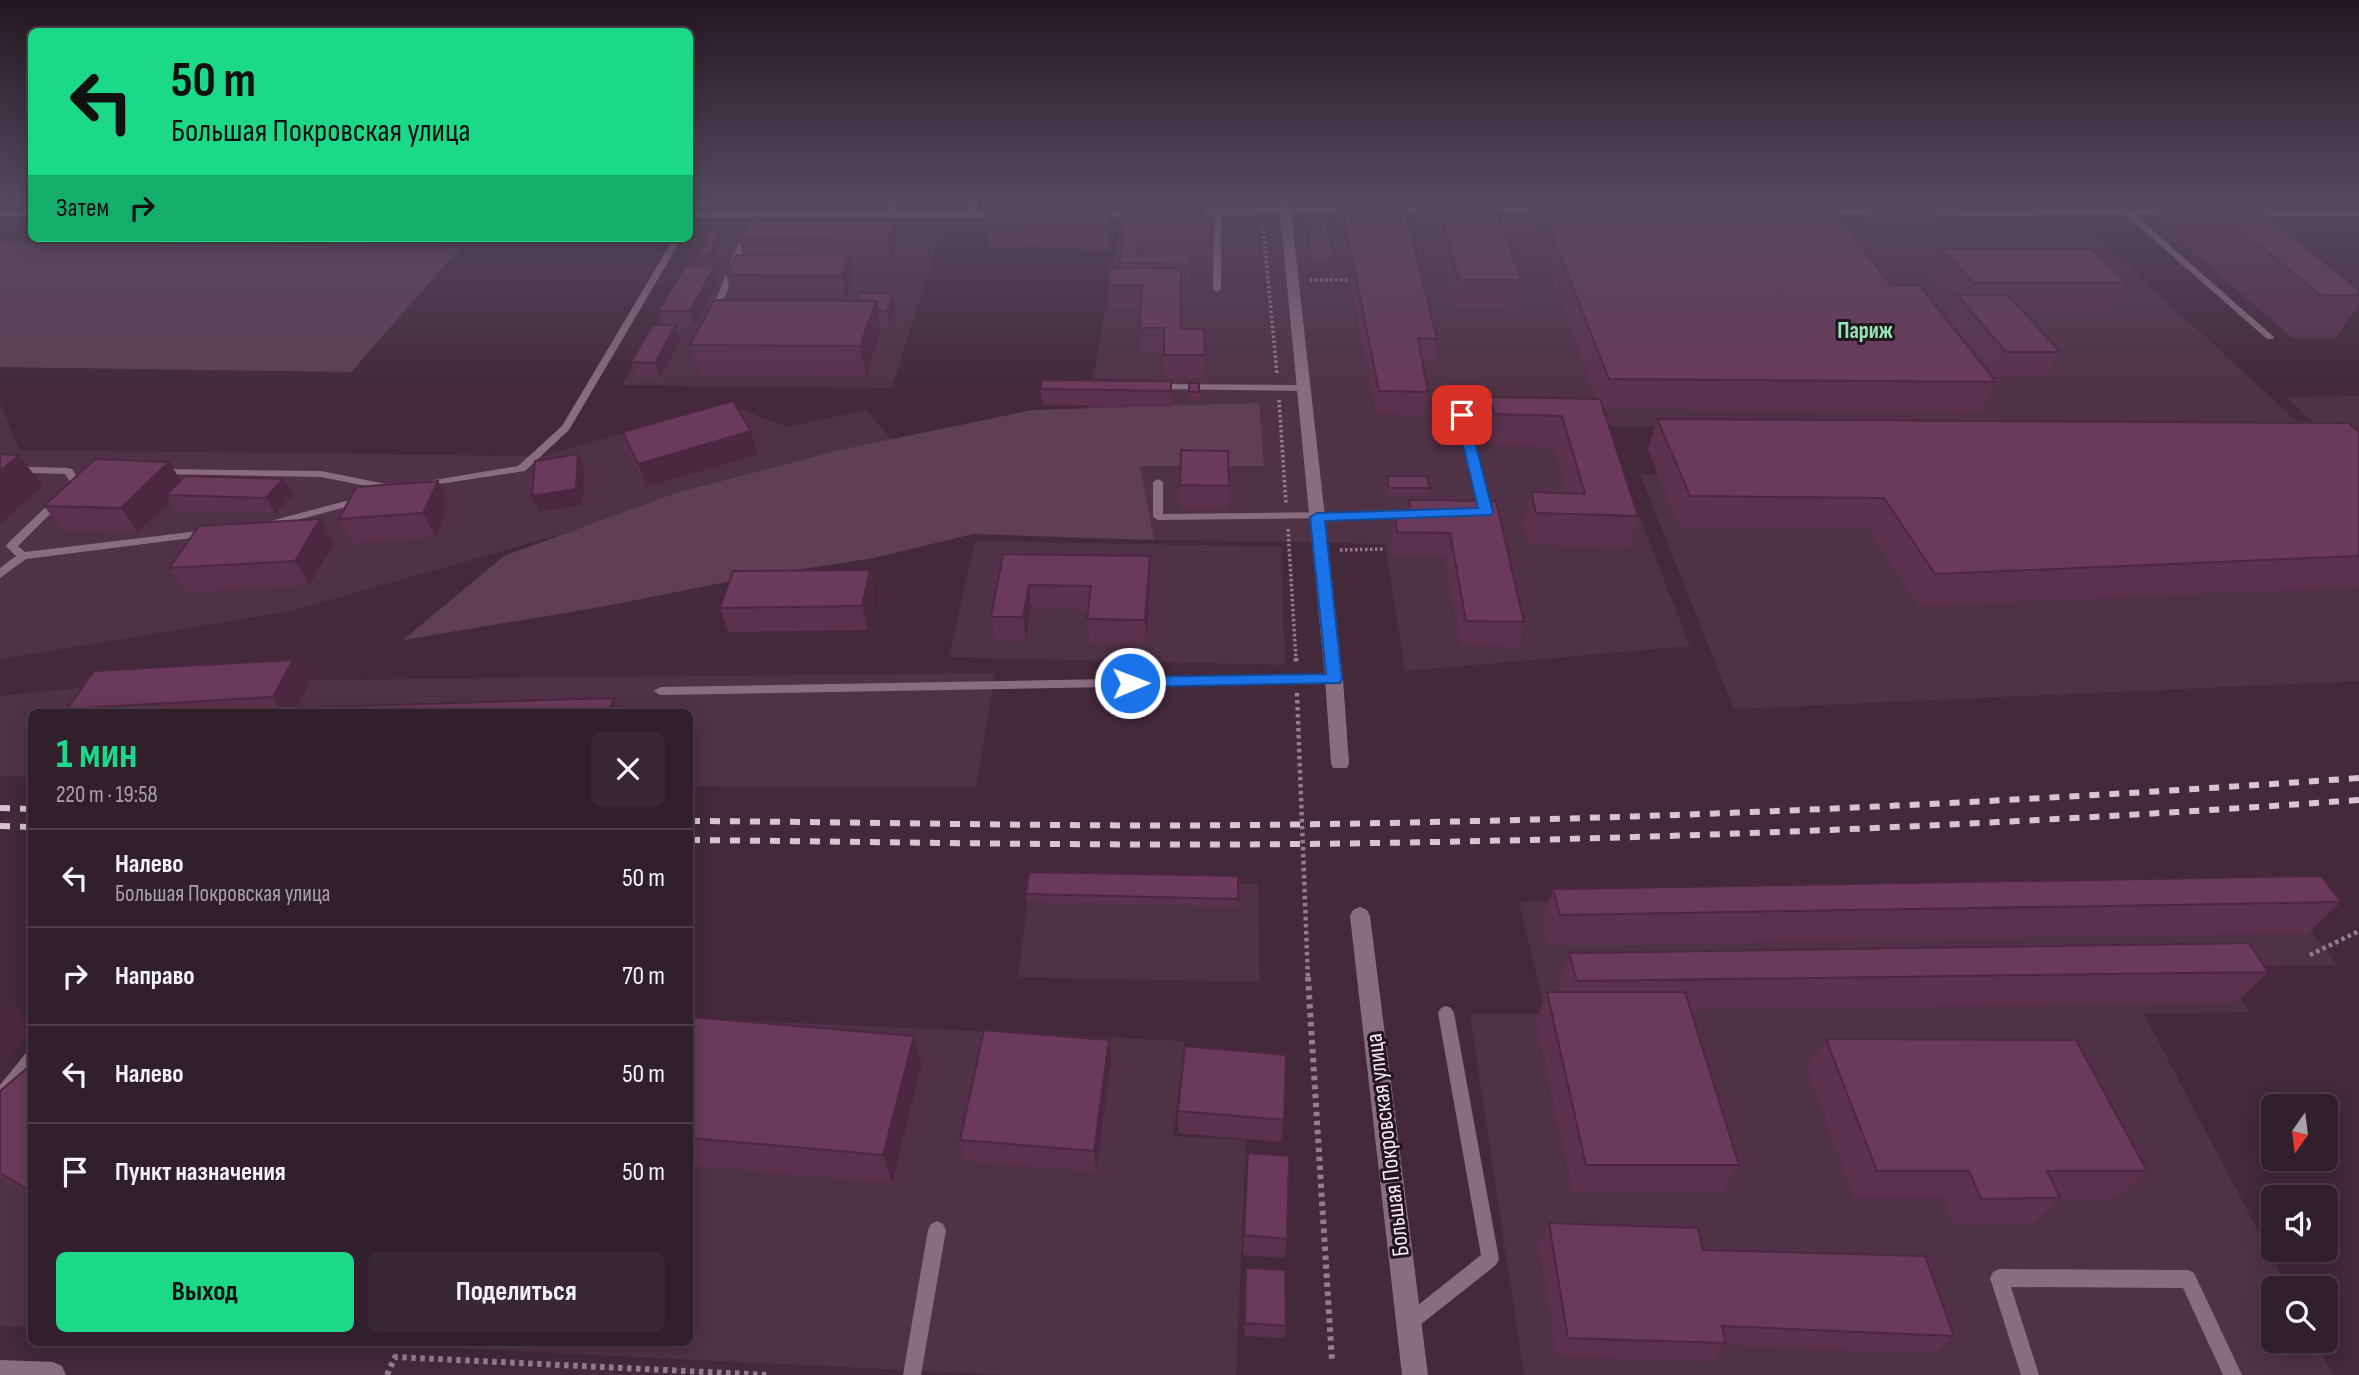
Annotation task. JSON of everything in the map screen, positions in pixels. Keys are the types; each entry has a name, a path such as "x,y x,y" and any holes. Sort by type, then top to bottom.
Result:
{"street":[{"path":"1290,263 1334,679 1340,763"},
{"name":"Большая Покровская улица","path":"1360,916 1415,1375"},
{"path":"0,1373 52,1375"}],"lane":[{"path":"411,487 521,469 566,428 663,263"},
{"path":"732,304 718,304 735,263"},
{"path":"1217,263 1217,289"},
{"path":"2185,263 2270,337"},
{"path":"733,267 746,268"},
{"path":"1142,387 1278,388 1304,393"},
{"path":"1462,415 1486,512 1472,512"},
{"path":"0,469 68,471 76,483"},
{"path":"155,472 321,474 398,489 251,527"},
{"path":"23,555 11,546 76,483 89,480"},
{"path":"1158,482 1158,517 1317,517 1431,513"},
{"path":"0,574 23,555 225,531"},
{"path":"660,691 1334,679"},
{"path":"1409,1323 1490,1259 1446,1013"},
{"path":"0,1097 28,1063"},
{"path":"912,1375 937,1230"},
{"path":"2030,1375 1998,1278 2188,1279 2233,1375"}],"path":[{"path":"1266,263 1287,517 1309,999 1332,1362"},
{"path":"1310,280 1351,280"},
{"path":"1340,550 1384,549"},
{"path":"2310,955 2359,931"},
{"path":"387,1375 395,1357 769,1375"}],"shaded area":[{"path":"0,263 447,263 351,372 0,367"},
{"path":"694,263 931,263 892,388 622,385"},
{"path":"1113,263 2125,263 2313,436 1604,426 1690,646 1405,671 1385,544 1066,538"},
{"path":"2359,396 2359,465 2286,397"},
{"path":"0,403 19,450 542,456 726,404 787,427 866,410 892,440 291,611 0,659"},
{"path":"1259,403 1264,466 1140,466 1154,540 973,534 874,558 751,577 606,606 403,640 504,556 676,493 840,450 1033,410"},
{"path":"1640,474 2359,488 2359,681 1734,709"},
{"path":"975,541 1281,547 1285,665 949,657"},
{"path":"995,673 976,787 693,786 693,709 28,709 28,777 0,776 0,696 138,682"},
{"path":"1030,880 1258,884 1260,982 1018,977"},
{"path":"2282,892 2337,965 2220,967 2250,1012 2144,1014 2261,1237 2261,1262 2274,1262 2282,1276 2261,1276 2261,1353 2321,1353 2333,1375 1524,1375 1470,1014 1546,1014 1519,902"},
{"path":"693,1018 1185,1041 1173,1136 1246,1140 1236,1375 1006,1375 412,1346 693,1346"},
{"path":"28,1099 28,1328 0,1326 0,1133"}],"building":[{"path":"733,263 847,263 842,276 726,275"},
{"path":"1353,263 1419,263 1437,339 1418,338 1428,392 1379,391"},
{"path":"1454,263 1515,263 1521,280 1459,280"},
{"path":"1563,263 1874,263 1891,285 1919,285 1996,382 1609,379"},
{"path":"1955,263 2106,263 2126,283 1973,283"},
{"path":"2281,263 2325,263 2359,290 2359,295 2320,295"},
{"path":"685,266 715,266 690,311 659,311"},
{"path":"1110,268 1181,268 1181,329 1204,329 1205,355 1164,355 1164,328 1140,328 1142,285 1109,285"},
{"path":"859,293 893,293 887,311 878,311 876,301 856,300"},
{"path":"1957,295 2008,295 2060,352 2006,352"},
{"path":"714,300 876,301 860,346 690,345"},
{"path":"653,325 676,325 655,363 631,362"},
{"path":"1042,380 1171,381 1171,391 1040,389"},
{"path":"1189,383 1199,383 1199,392 1189,392"},
{"path":"1490,397 1600,399 1638,516 1536,513 1531,492 1585,494 1562,416 1494,414"},
{"path":"733,401 751,431 638,464 623,432"},
{"path":"1657,419 2349,423 2359,432 2359,556 1935,574 1884,498 1690,496"},
{"path":"1181,450 1228,451 1229,486 1180,485"},
{"path":"0,454 19,455 0,471"},
{"path":"578,454 576,489 532,496 535,461"},
{"path":"95,459 169,462 121,508 44,506"},
{"path":"185,476 283,479 266,498 166,495"},
{"path":"1387,476 1427,476 1430,488 1389,488"},
{"path":"438,481 423,513 339,519 356,487"},
{"path":"1409,500 1496,501 1524,622 1466,621 1450,533 1397,532 1395,516 1411,516"},
{"path":"320,519 295,561 169,568 199,526"},
{"path":"1003,554 1150,556 1145,620 1087,619 1091,586 1029,585 1023,617 991,617"},
{"path":"870,570 862,606 720,608 733,571"},
{"path":"293,660 273,697 67,709 94,671"},
{"path":"614,698 609,709 325,709"},
{"path":"1029,872 1238,876 1238,899 1026,894"},
{"path":"2321,876 2341,902 1560,915 1553,889"},
{"path":"2249,943 2268,972 1577,981 1569,953"},
{"path":"1547,992 1685,992 1739,1165 1586,1165"},
{"path":"693,1017 914,1036 883,1155 693,1138"},
{"path":"984,1030 1109,1040 1094,1151 960,1140"},
{"path":"1826,1039 2076,1040 2147,1171 2047,1171 2060,1198 1981,1199 1969,1171 1877,1171"},
{"path":"1185,1046 1286,1055 1284,1120 1178,1111"},
{"path":"28,1067 28,1190 0,1173 0,1091"},
{"path":"1248,1153 1289,1156 1287,1239 1244,1235"},
{"path":"1549,1223 1698,1228 1703,1250 1925,1256 1954,1336 1722,1326 1726,1343 1568,1338"},
{"path":"1246,1268 1285,1270 1286,1326 1245,1323"}],"railway":[{"path":"693,821 1182,825 1529,820 1944,803 2359,778"},
{"path":"693,840 1226,844 1567,839 1963,824 2359,800"},
{"path":"0,808 28,809"},
{"path":"0,826 28,827"}],"district":[{"name":"Париж","path":"1865,330"}],"route":[{"path":"1130,683 1334,679 1317,517 1486,512 1462,415"}]}
